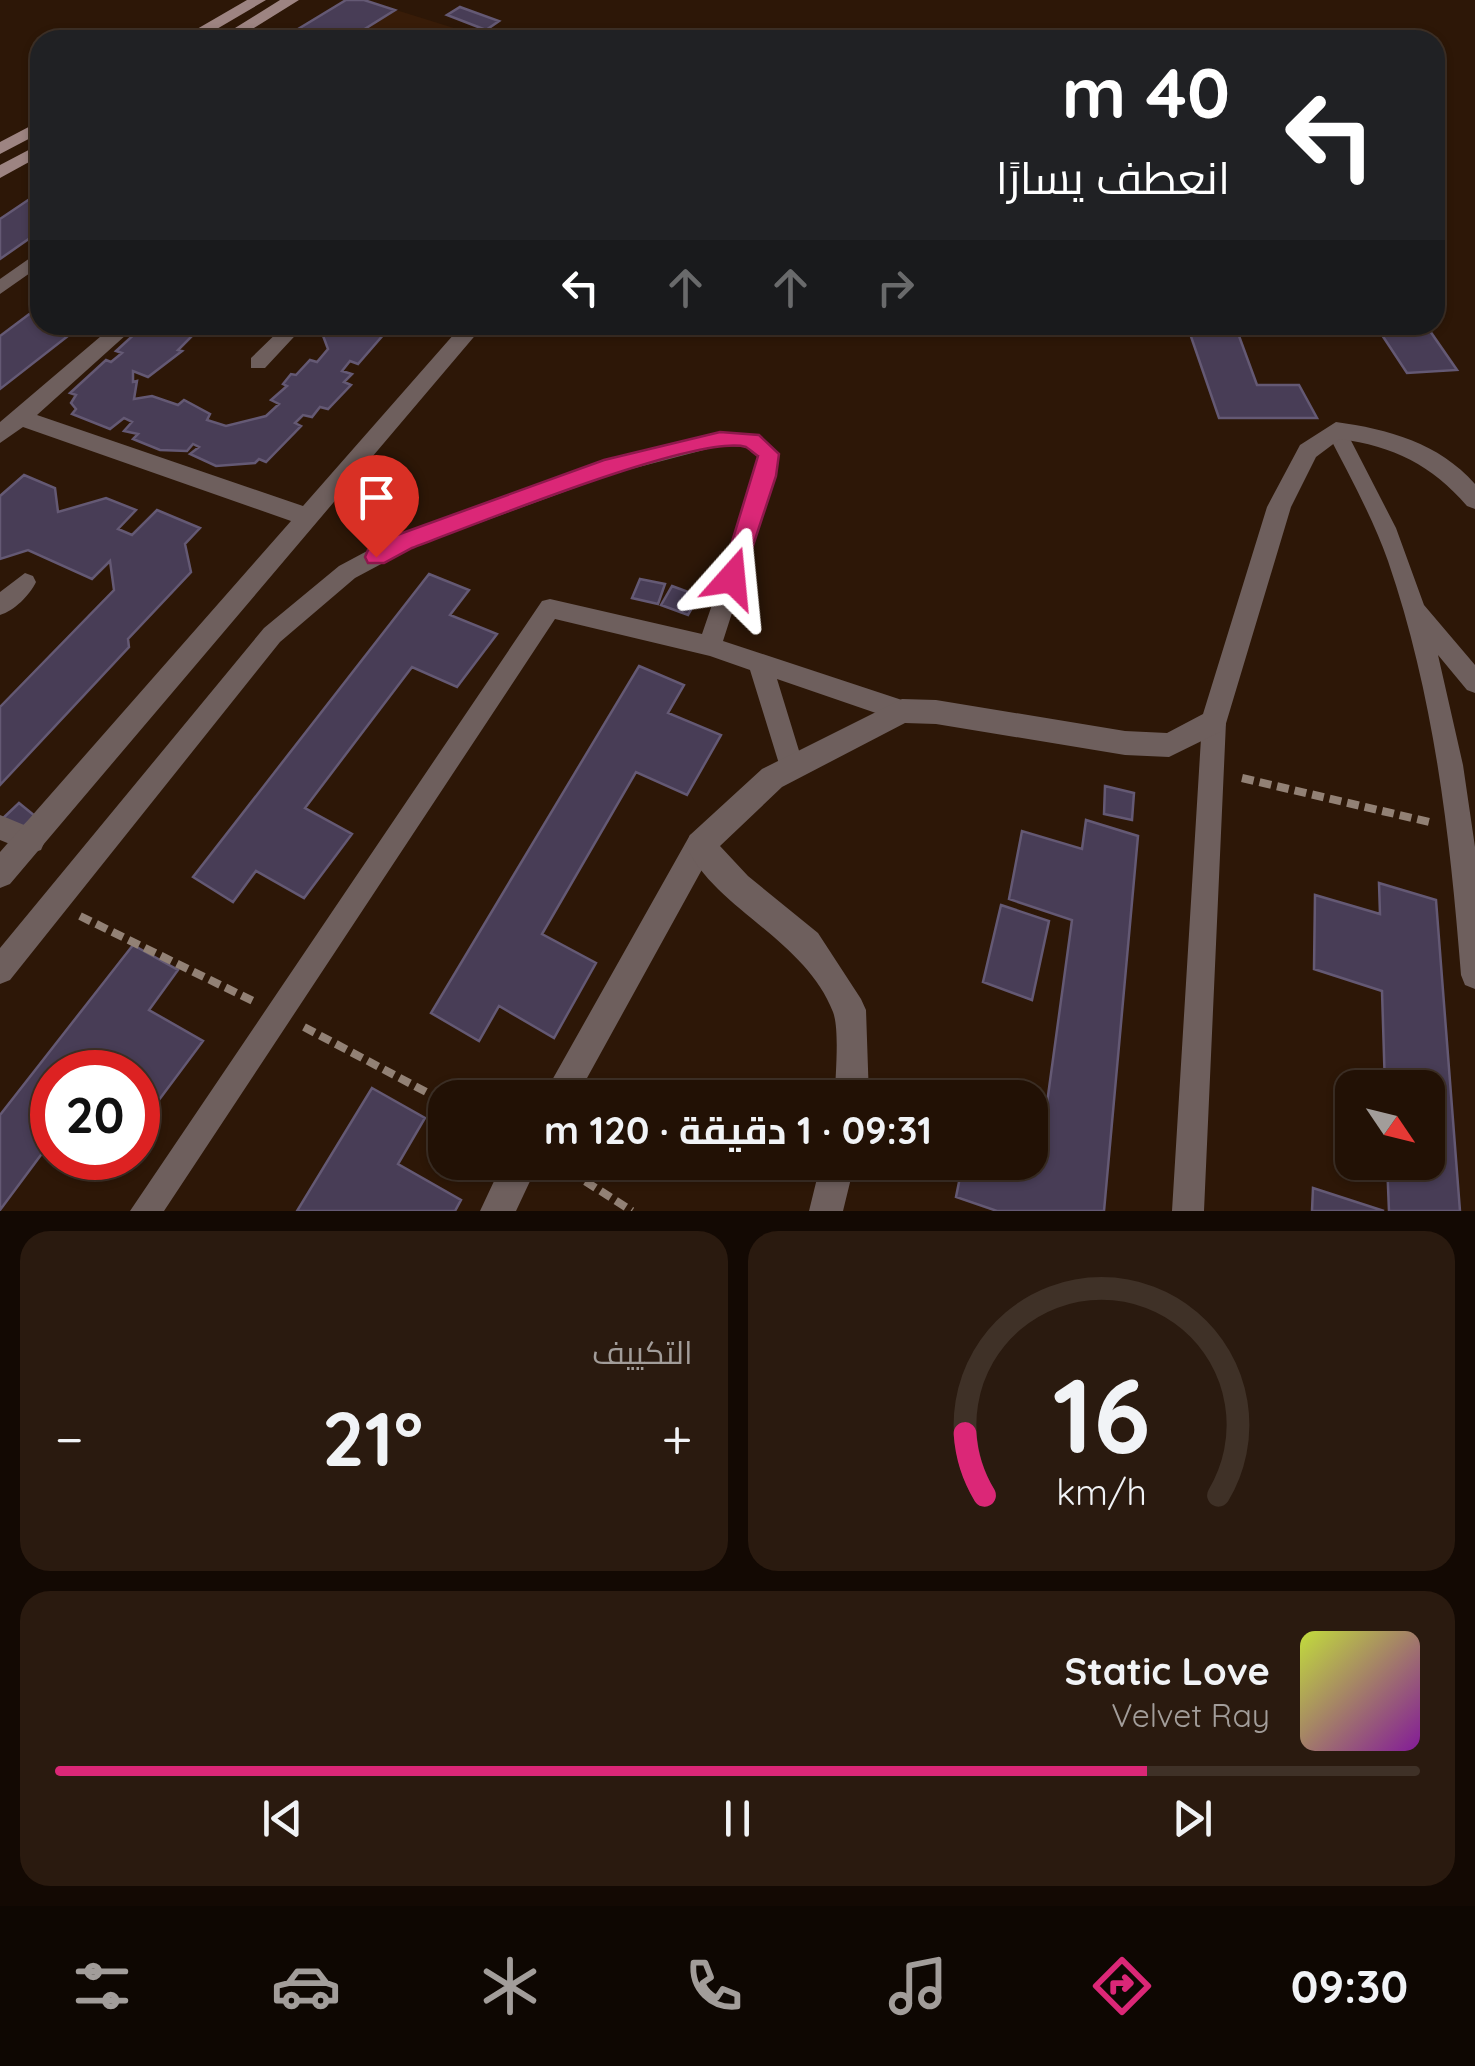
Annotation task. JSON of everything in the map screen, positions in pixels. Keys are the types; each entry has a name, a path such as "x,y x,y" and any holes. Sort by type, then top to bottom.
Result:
{"main road":[{"path":"204,30 258,0"},
{"path":"238,30 290,0"},
{"path":"0,150 30,132"},
{"path":"0,174 30,158"}],"street":[{"path":"0,436 115,335"},
{"path":"0,874 465,335"},
{"path":"20,418 306,518"},
{"path":"568,1080 700,845 772,778 902,711 936,712 1124,744 1169,745 1214,722 1280,507 1308,451 1336,430 1387,436 1425,454 1475,500"},
{"path":"700,845 738,886 807,944 850,1010 852,1080"},
{"path":"497,1211 513,1180"},
{"path":"826,1211 834,1180"}],"lane":[{"path":"0,288 30,265"},
{"path":"258,363 286,335"},
{"path":"1336,430 1379,513 1414,607 1438,705 1458,828 1475,975"},
{"path":"0,970 272,636 348,572 405,542 612,466 720,439 752,440 769,454 766,476 710,646"},
{"path":"0,606 25,582"},
{"path":"1414,607 1475,683"},
{"path":"146,1211 550,608 710,646 902,711"},
{"path":"760,663 792,768"},
{"path":"1188,1211 1214,722"},
{"path":"0,826 32,841"}],"path":[{"path":"1211,770 1458,828"},
{"path":"55,904 277,1013 428,1093"},
{"path":"583,1180 632,1211"}],"shaded area":[{"path":"346,0 364,0 460,30 296,30"}],"building":[{"path":"346,0 364,0 395,10 363,30 296,30"},
{"path":"460,7 499,21 486,30 447,15"},
{"path":"30,199 30,238 0,259 0,219"},
{"path":"30,314 30,335 69,335 0,389 0,336"},
{"path":"133,335 193,335 178,350 182,351 148,377 133,371 133,382 137,381 134,399 152,396 178,405 184,400 210,414 207,420 226,426 266,416 279,404 271,400 287,386 283,384 291,374 296,375 310,360 317,362 328,349 323,335 383,335 358,364 350,361 342,371 352,374 344,382 351,385 328,409 320,407 312,417 303,415 295,423 301,426 266,462 259,459 255,463 216,466 190,454 199,447 193,444 187,451 160,450 133,439 138,434 124,431 132,422 124,418 110,429 72,414 76,409 71,403 76,395 70,393 106,360 111,362 122,353 116,351"},
{"path":"1190,335 1239,335 1257,385 1299,385 1317,418 1219,418"},
{"path":"1382,335 1433,335 1457,370 1407,373"},
{"path":"24,475 55,488 58,512 106,498 136,510 118,529 132,535 157,510 200,528 185,544 191,572 128,639 129,647 0,785 0,707 114,590 110,561 92,579 28,550 0,559 0,496"},
{"path":"429,574 469,590 450,615 497,634 457,687 412,667 305,808 352,834 304,898 256,871 233,902 193,877"},
{"path":"640,579 665,584 658,604 632,598"},
{"path":"672,586 699,596 688,615 661,605"},
{"path":"639,666 684,685 668,713 721,735 687,795 636,772 542,934 596,963 554,1038 499,1006 479,1041 431,1013"},
{"path":"1105,786 1134,793 1132,820 1104,814"},
{"path":"19,803 35,816 12,837 0,827 0,821"},
{"path":"1086,820 1138,836 1104,1211 997,1211 956,1197 959,1180 1048,1180 1048,1096 1072,920 1009,899 1022,831 1082,849"},
{"path":"1379,883 1436,900 1460,1211 1389,1211 1388,1180 1445,1180 1445,1070 1384,1070 1382,991 1314,969 1315,895 1380,914"},
{"path":"1001,905 1049,921 1032,1000 983,982"},
{"path":"133,945 178,970 149,1010 203,1041 160,1099 160,1050 51,1050"},
{"path":"30,1077 30,1170 0,1210 0,1115"},
{"path":"372,1088 425,1118 398,1164 461,1200 455,1211 297,1211"},
{"path":"1313,1188 1384,1211 1312,1211"}],"route":[{"path":"376,557 405,542 612,466 720,439 752,440 769,454 766,476 732,578"}]}
